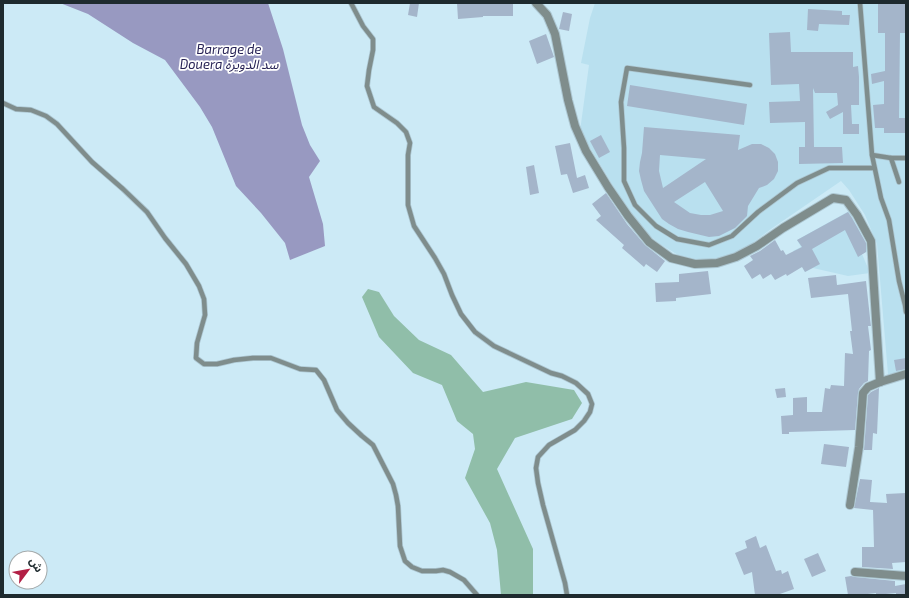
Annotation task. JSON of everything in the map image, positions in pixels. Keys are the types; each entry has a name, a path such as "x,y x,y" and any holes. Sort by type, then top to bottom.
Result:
{"street":[{"path":"536,3 547,15 555,34 573,120 586,151 628,216 649,242 671,258 695,264 717,263 736,257 757,246 783,228 833,198 846,200 858,215 871,241 880,382"},
{"path":"850,505 859,447 863,393 868,387 906,374"},
{"path":"855,572 906,576"}],"lane":[{"path":"351,3 363,26 372,39 373,50 367,86 374,106 397,123 406,132 410,143 408,155 408,205 414,226 441,268 461,314 476,332 494,346 551,373 576,382 588,394 592,404 590,412 575,430 549,445 538,457 536,468 543,506 567,595"},
{"path":"860,3 872,155 881,198 889,220 899,281 906,312"},
{"path":"750,85 627,68 621,102 624,148 624,181 635,205 656,226 677,240 709,245 732,236 758,212 803,180 829,168 874,168"},
{"path":"3,103 16,108 31,110 46,116 56,124 92,162 147,212 165,238 186,264 199,286 204,299 205,315 197,343 196,358 204,364 217,364 234,360 271,358 300,369 316,370 324,380 337,410 348,423 373,444 393,484 398,506 400,546 405,561 412,567 422,571 443,570 450,572 464,580 477,595"},
{"path":"872,155 891,158 906,158"},
{"path":"891,158 899,182"}],"shaded area":[{"path":"595,3 906,3 906,373 888,374 877,244 865,215 849,190 841,181 746,248 729,256 716,259 697,260 678,255 660,244 644,231 629,212 580,131 589,65 581,63 590,18"},
{"path":"849,211 870,250 862,254 870,273 848,276 813,268 805,272 793,251 801,247 797,240"}],"green space":[{"path":"368,289 379,292 394,316 419,340 451,355 483,392 526,382 574,390 582,403 572,419 515,438 497,469 533,549 533,595 501,595 497,550 490,523 465,478 475,449 473,434 457,421 442,385 413,373 379,337 362,297"}],"water":[{"name":"Barrage de Douera سد الدويرة","path":"60,3 268,3 283,49 302,125 310,145 320,161 309,177 323,224 325,246 290,260 285,243 261,213 236,186 212,127 200,107 165,60 133,43 88,14"}],"building":[{"path":"410,3 419,3 417,17 408,15"},
{"path":"457,3 513,3 513,16 483,16 458,19"},
{"path":"878,3 906,3 906,33 900,33 899,118 906,118 906,133 884,133 884,128 875,128 873,105 884,104 884,81 872,84 871,74 885,71 885,33 878,33"},
{"path":"808,9 842,11 842,15 850,15 849,25 819,24 818,31 807,30"},
{"path":"563,12 572,14 569,31 559,29"},
{"path":"790,32 791,52 853,52 853,67 858,66 859,105 851,105 852,124 859,124 859,134 843,134 843,112 830,119 826,112 838,105 837,93 815,93 813,88 814,147 842,147 843,163 799,164 799,147 805,147 805,122 770,123 769,102 800,101 799,84 771,85 769,33"},
{"path":"546,34 554,57 537,64 529,41"},
{"path":"630,85 747,104 744,125 627,106"},
{"path":"644,127 740,135 738,150 752,144 761,144 769,148 775,154 778,162 778,171 774,179 767,185 759,188 748,206 747,216 735,228 719,236 709,237 678,229 662,219 644,191 639,171","holes":["660,155 706,159 663,188 659,171","705,182 723,211 710,215 690,213 674,202"]},
{"path":"601,135 610,152 599,158 590,141"},
{"path":"570,143 577,178 585,175 589,188 573,193 567,174 561,175 555,146"},
{"path":"534,165 539,193 530,195 526,167"},
{"path":"606,193 627,224 645,245 665,261 657,272 646,264 644,267 622,248 624,245 596,220 601,216 592,204"},
{"path":"848,212 866,243 866,252 858,257 845,230 812,249 820,264 805,272 802,267 787,276 786,274 775,280 771,274 763,279 760,274 752,279 744,266 753,260 750,256 775,240 781,251 783,250 786,255 802,247 797,240"},
{"path":"708,271 711,294 676,298 676,301 656,302 655,283 679,282 679,274"},
{"path":"836,275 837,285 866,281 871,326 868,326 871,350 869,351 868,381 859,389 858,393 855,430 789,432 789,434 782,434 781,416 793,415 793,398 807,397 807,412 822,412 825,388 830,389 831,385 844,386 845,353 853,354 848,294 811,298 808,278"},
{"path":"906,358 906,369 896,371 894,360"},
{"path":"785,388 786,397 777,398 775,389"},
{"path":"879,388 877,434 873,433 872,450 864,450 868,395"},
{"path":"824,444 849,447 846,467 821,464"},
{"path":"860,479 872,480 870,502 887,503 886,494 906,493 906,562 892,563 893,569 862,567 862,547 874,547 873,510 854,508"},
{"path":"756,536 760,548 766,545 776,571 781,570 782,574 788,571 794,589 777,595 755,595 752,572 744,575 735,553 747,548 745,541"},
{"path":"818,553 826,571 812,577 804,559"},
{"path":"851,576 895,581 895,586 906,584 906,595 896,595 896,593 876,595 876,593 848,595 845,577"}]}
